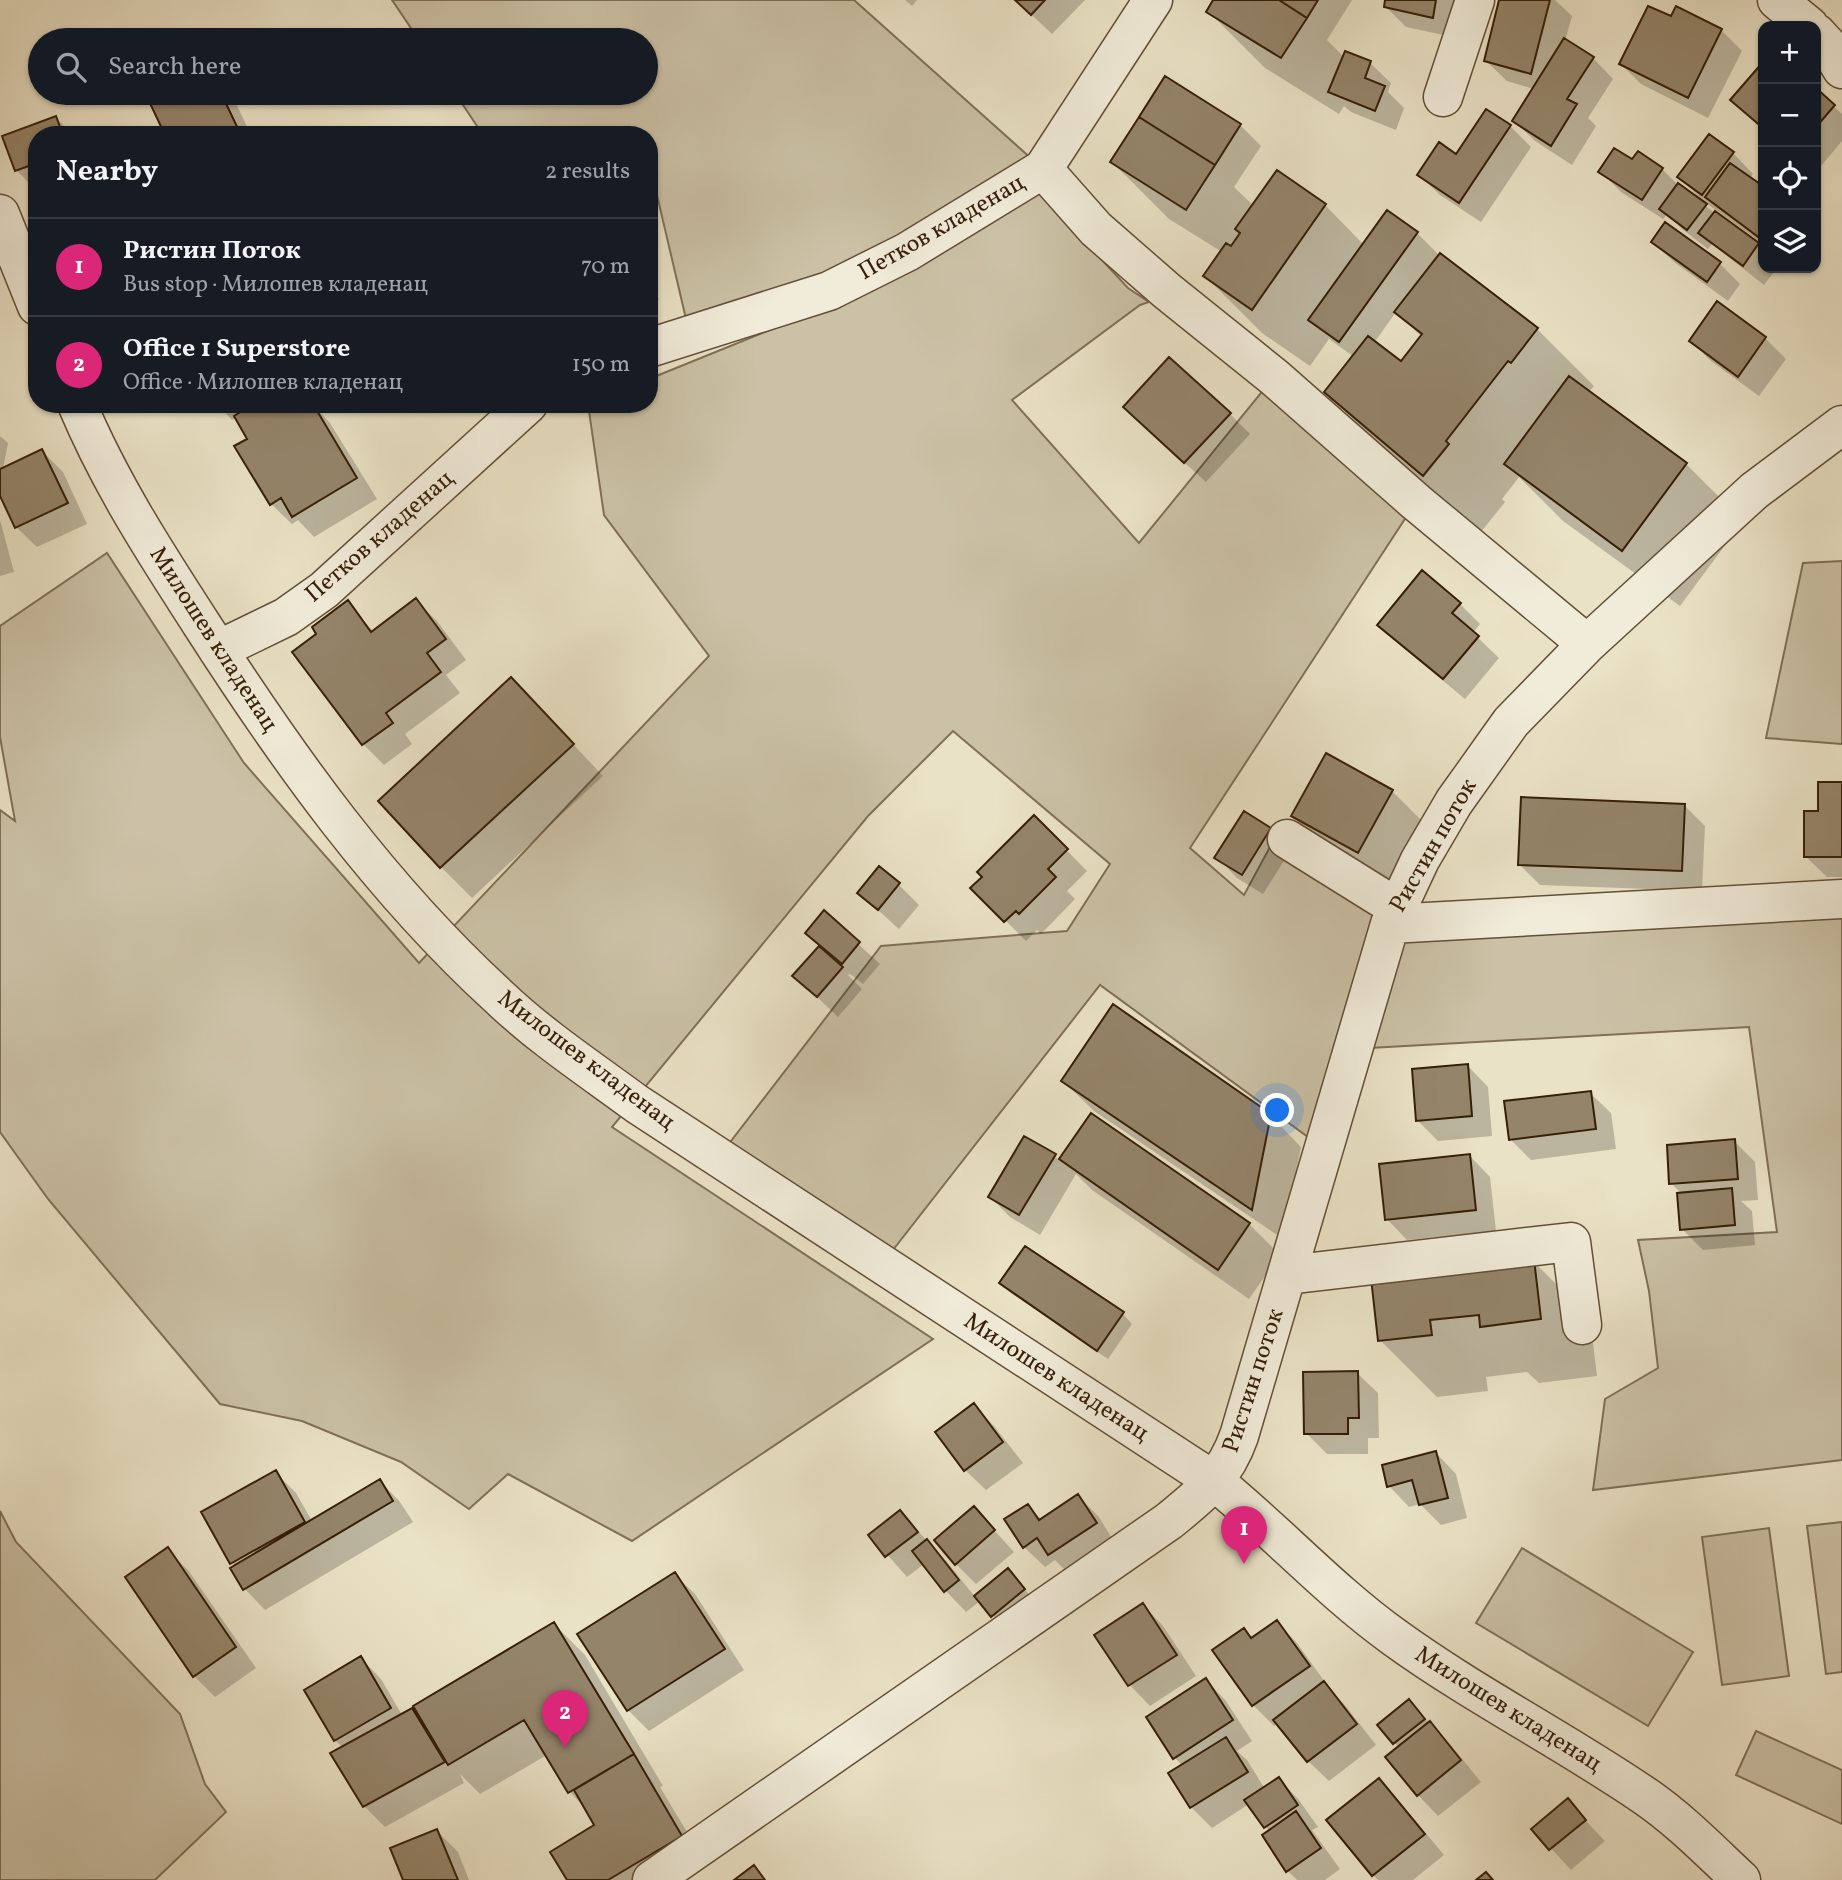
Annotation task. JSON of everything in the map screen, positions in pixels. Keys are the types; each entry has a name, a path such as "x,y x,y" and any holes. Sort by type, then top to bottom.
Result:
{"street":[{"name":"Петков кладенац","path":"658,345 829,291 907,252 1043,169 1153,0"},
{"path":"1443,97 1475,0"},
{"path":"1777,0 1803,21"},
{"path":"1821,38 1842,69"},
{"path":"1043,169 1096,229 1587,644"},
{"path":"0,214 28,284"},
{"name":"Милошев кладенац","path":"81,413 142,531 279,741 334,817 421,920 499,998 545,1036 637,1104 1214,1481 1335,1589 1394,1637 1647,1797 1688,1830 1741,1880"},
{"name":"Петков кладенац","path":"218,650 286,617 324,590 518,413"},
{"name":"Ристин поток","path":"1214,1481 1231,1459 1393,916 1420,860 1454,802 1511,722 1587,644 1754,491 1842,425"},
{"path":"1287,839 1393,916 1842,899"},
{"path":"1287,1275 1571,1242 1582,1325"},
{"path":"652,1880 1169,1521 1214,1481"}],"shaded area":[{"path":"392,0 854,0 1043,169 690,336 658,199 658,126 477,126 463,105 658,105 658,28 411,28"},
{"path":"1034,187 1128,288 1149,302 1140,305 1012,400 1139,543 1274,377 1416,502 1190,848 1244,895 1270,847 1390,924 1842,899 1842,1460 1593,1490 1605,1399 1658,1368 1649,1291 1638,1240 1777,1232 1749,1027 1352,1049 1323,1148 1100,985 882,1264 718,1158 881,946 1067,931 1110,864 953,731 868,816 612,1127 933,1339 632,1541 508,1474 469,1509 401,1462 302,1421 220,1404 48,1199 0,1132 0,810 15,821 0,737 0,626 107,553 244,763 419,963 709,656 604,515 589,413 658,413 658,375 839,302"},
{"path":"1842,561 1842,744 1766,738 1803,563"},
{"path":"0,1511 16,1542 180,1714 205,1784 226,1812 155,1880 0,1880"},
{"path":"1842,1522 1842,1672 1826,1674 1807,1526"},
{"path":"1769,1528 1789,1676 1722,1685 1702,1537"},
{"path":"1522,1548 1693,1652 1648,1726 1476,1623"},
{"path":"1756,1731 1842,1770 1842,1824 1736,1775"}],"building":[{"path":"1015,0 1045,0 1031,15"},
{"path":"1213,0 1279,0 1307,18 1281,58 1206,12"},
{"path":"1279,0 1318,0 1307,18"},
{"path":"1385,0 1436,0 1433,18 1384,7"},
{"path":"1499,0 1550,0 1531,74 1484,61"},
{"path":"1648,6 1671,16 1676,6 1722,29 1688,98 1619,64"},
{"path":"1564,38 1594,57 1567,99 1577,104 1551,146 1512,121"},
{"path":"1345,51 1371,61 1365,78 1385,86 1375,111 1328,92"},
{"path":"1758,68 1758,124 1730,100"},
{"path":"1165,76 1241,124 1215,165 1139,117"},
{"path":"1821,92 1835,105 1821,121"},
{"path":"151,105 227,105 237,126 161,126"},
{"path":"1486,109 1511,125 1459,203 1417,175 1439,142 1456,154"},
{"path":"56,116 60,126 29,126"},
{"path":"1139,117 1215,165 1186,210 1110,162"},
{"path":"28,126 28,166 15,171 2,136"},
{"path":"1709,134 1734,152 1702,195 1677,177"},
{"path":"1614,148 1632,159 1638,151 1663,168 1642,200 1598,172"},
{"path":"1730,163 1758,183 1758,237 1705,197"},
{"path":"1277,170 1326,204 1252,310 1203,276 1226,243 1231,246 1240,233 1235,229"},
{"path":"1678,183 1707,204 1687,230 1659,209"},
{"path":"1387,210 1418,232 1339,342 1308,320"},
{"path":"1715,211 1758,244 1743,266 1698,233"},
{"path":"1665,222 1721,262 1707,282 1651,242"},
{"path":"1440,253 1538,328 1511,363 1508,361 1446,441 1449,444 1423,476 1324,392 1368,336 1401,361 1422,334 1394,312"},
{"path":"1717,301 1766,337 1738,377 1689,341"},
{"path":"1169,357 1231,413 1184,463 1123,407"},
{"path":"1569,376 1687,463 1622,551 1504,464"},
{"path":"239,413 318,413 357,478 292,517 281,498 270,505 234,446 247,439 234,416"},
{"path":"42,449 68,503 15,528 0,496 0,469"},
{"path":"1422,570 1461,603 1452,613 1479,636 1443,679 1377,625"},
{"path":"416,598 446,639 427,653 441,672 386,713 393,723 362,745 292,652 316,634 312,627 348,600 371,632"},
{"path":"511,677 574,744 440,868 378,801"},
{"path":"1326,753 1393,790 1358,853 1291,816"},
{"path":"1818,782 1842,782 1842,857 1804,857 1804,811 1818,811"},
{"path":"1521,797 1685,804 1682,871 1518,865"},
{"path":"1244,811 1271,828 1242,875 1214,858"},
{"path":"1034,815 1068,849 1048,869 1056,877 1019,914 1016,911 1004,922 970,888 982,877 977,872"},
{"path":"879,866 900,883 878,910 857,893"},
{"path":"824,910 860,942 842,964 805,933"},
{"path":"819,946 843,967 817,997 792,976"},
{"path":"1113,1004 1271,1114 1252,1210 1061,1081"},
{"path":"1468,1064 1472,1116 1416,1121 1412,1069"},
{"path":"1591,1091 1596,1129 1509,1140 1504,1101"},
{"path":"1091,1113 1250,1223 1218,1270 1059,1159"},
{"path":"1024,1136 1056,1154 1019,1215 988,1197"},
{"path":"1735,1139 1738,1179 1669,1184 1667,1145"},
{"path":"1470,1154 1476,1210 1385,1220 1379,1164"},
{"path":"1732,1188 1735,1225 1680,1230 1677,1193"},
{"path":"1025,1246 1124,1312 1097,1351 999,1283"},
{"path":"1534,1259 1541,1319 1480,1327 1479,1315 1430,1320 1432,1335 1378,1341 1371,1278"},
{"path":"1358,1371 1359,1418 1348,1418 1348,1434 1304,1434 1303,1372"},
{"path":"974,1403 1003,1442 964,1471 935,1432"},
{"path":"1436,1451 1448,1498 1419,1505 1412,1480 1387,1487 1382,1465"},
{"path":"276,1470 305,1522 230,1564 201,1512"},
{"path":"380,1479 393,1501 243,1590 230,1568"},
{"path":"1078,1494 1097,1523 1048,1555 1037,1538 1023,1548 1004,1519 1028,1504 1039,1520"},
{"path":"974,1506 995,1530 955,1565 934,1540"},
{"path":"900,1510 918,1532 885,1557 868,1535"},
{"path":"927,1539 959,1580 944,1592 912,1551"},
{"path":"168,1547 236,1647 193,1677 125,1577"},
{"path":"1008,1568 1025,1589 991,1617 974,1596"},
{"path":"675,1572 725,1649 627,1711 577,1634"},
{"path":"1143,1603 1177,1655 1128,1686 1094,1635"},
{"path":"1277,1620 1310,1666 1252,1706 1212,1650 1244,1628 1251,1638"},
{"path":"554,1622 634,1754 568,1793 524,1720 448,1765 413,1706"},
{"path":"361,1656 391,1708 334,1741 304,1690"},
{"path":"1206,1678 1233,1720 1173,1759 1146,1717"},
{"path":"1324,1681 1357,1724 1307,1762 1273,1720"},
{"path":"1409,1699 1425,1719 1393,1744 1377,1725"},
{"path":"412,1708 445,1762 363,1807 330,1753"},
{"path":"1430,1721 1461,1760 1417,1796 1385,1757"},
{"path":"1226,1737 1248,1772 1190,1808 1168,1773"},
{"path":"634,1754 682,1836 608,1880 567,1880 550,1852 594,1825 574,1790"},
{"path":"1279,1777 1298,1805 1264,1828 1244,1800"},
{"path":"1379,1778 1425,1834 1372,1876 1326,1820"},
{"path":"1568,1798 1586,1820 1549,1850 1531,1829"},
{"path":"1296,1811 1321,1848 1286,1872 1262,1835"},
{"path":"437,1829 458,1880 403,1880 390,1848"},
{"path":"754,1865 765,1880 734,1880"},
{"path":"1486,1872 1493,1880 1476,1880"}],"place":[{"name":"Ристин Поток","path":"1244,1564"},
{"name":"Office 1 Superstore","path":"565,1748"}]}
